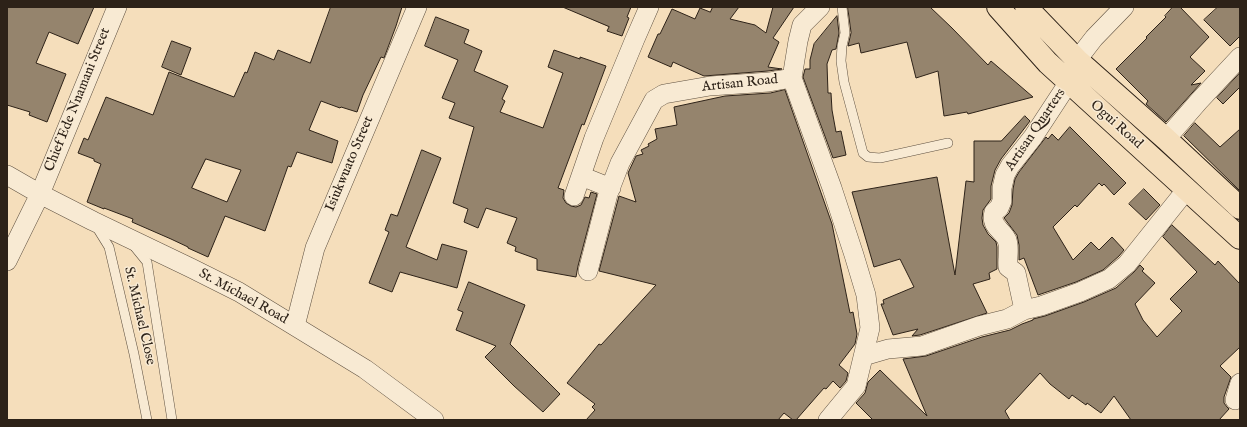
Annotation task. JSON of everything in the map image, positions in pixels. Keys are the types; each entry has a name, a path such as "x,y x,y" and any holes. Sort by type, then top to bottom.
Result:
{"main road":[{"name":"Ogui Road","path":"998,7 1048,63 1240,238"},
{"name":"Ogui Road","path":"1026,7 1077,60 1166,139 1240,208"}],"street":[{"name":"Chief Ede Nnamani Street","path":"7,262 40,194 117,7"},
{"name":"Isiukwuato Street","path":"295,326 315,248 417,7"},
{"path":"574,196 594,138 649,7"},
{"path":"792,78 802,25 820,7"},
{"path":"1077,60 1094,38 1124,7"},
{"path":"1166,139 1198,101 1240,57"},
{"name":"Artisan Road","path":"588,271 602,218 620,162 654,100 664,94 710,86 769,82 792,78 832,188 866,295 870,328 864,356"},
{"name":"Artisan Quarters","path":"1024,310 1016,274 1008,266 1007,240 992,218 994,212 999,208 1002,201 1002,188 1005,175 1010,166 1033,137 1069,82"},
{"name":"St. Michael Road","path":"7,175 93,221 239,292 364,369 434,420"},
{"path":"581,176 611,188"},
{"path":"834,418 856,386 864,356 888,349 922,346 979,326 1006,319 1024,310 1041,306 1080,292 1108,279 1127,264 1187,190"}],"lane":[{"path":"842,7 845,33 841,61 844,82 863,153 868,157 880,158 948,143"},
{"name":"St. Michael Close","path":"93,221 109,247 134,354 146,420"},
{"name":"St. Michael Close","path":"129,238 147,262 172,420"}],"building":[{"path":"7,7 94,7 78,44 49,32 36,63 66,74 47,122 29,115 30,112 7,105"},
{"path":"331,7 402,7 384,58 381,57 363,95 357,112 321,101 309,130 338,141 332,163 297,152 291,167 288,166 265,231 225,216 208,257 132,222 133,219 87,202 101,164 94,161 94,159 78,153 84,138 88,140 106,97 153,115 169,72 234,97 245,72 247,73 255,52 274,60 278,50 310,63","holes":["206,159 241,170 227,202 192,188"]},
{"path":"563,7 631,7 627,17 629,18 622,36 607,31 609,27"},
{"path":"713,7 739,7 730,19 755,25 766,33 773,7 794,7 773,38 779,42 768,67 782,69 704,76 673,62 671,67 648,57 658,34 660,34 672,9 695,19 700,8 710,12"},
{"path":"848,7 930,7 988,65 991,61 1033,97 968,114 967,112 944,116 938,71 916,78 907,42 861,53 859,43 848,46 851,33"},
{"path":"1173,7 1180,7 1209,37 1190,57 1205,71 1191,85 1201,83 1166,122 1146,104 1148,101 1116,69 1147,38 1146,37 1166,17 1165,16"},
{"path":"1218,7 1240,7 1240,36 1230,46 1204,20"},
{"path":"837,16 839,33 836,49 832,50 827,64 828,93 831,93 836,132 841,131 846,155 833,158 803,77 805,69 810,69 810,60 814,44"},
{"path":"436,17 469,30 464,43 482,51 474,71 508,86 502,99 505,101 500,112 543,128 563,73 548,67 554,50 606,66 558,188 564,190 563,198 566,203 576,207 581,205 585,197 589,198 591,192 597,194 576,277 537,270 537,259 515,251 516,247 507,243 517,218 486,208 478,228 464,222 468,209 453,203 474,127 449,118 455,103 442,98 458,60 425,46"},
{"path":"172,41 191,48 181,75 162,67"},
{"path":"1240,73 1240,87 1223,104 1217,98"},
{"path":"785,90 832,224 850,313 853,312 857,334 855,344 839,365 848,373 846,381 840,388 833,381 826,389 824,388 796,420 793,420 784,413 778,420 586,420 595,410 592,407 595,404 567,383 599,344 601,345 656,285 599,271 619,196 636,202 628,173 636,156 643,154 641,150 649,146 648,144 657,139 655,129 677,125 674,107 725,96 770,93"},
{"path":"1025,116 1030,121 1001,159 995,170 991,186 991,199 983,210 983,225 988,234 996,242 997,269 989,273 990,279 973,284 987,313 920,335 912,336 918,329 893,335 881,304 884,304 883,300 914,287 900,259 874,267 852,192 937,177 955,275 966,181 974,182 974,141 1001,141"},
{"path":"1195,123 1220,147 1240,129 1240,191 1184,136"},
{"path":"1070,127 1126,183 1114,195 1104,184 1102,186 1099,183 1077,207 1075,205 1053,227 1073,260 1091,242 1099,250 1112,237 1124,250 1103,270 1076,282 1038,295 1024,258 1019,260 1017,235 1004,218 1009,213 1012,205 1015,179 1019,172 1046,137 1048,139 1052,134 1058,140"},
{"path":"422,150 441,158 406,247 437,260 442,244 467,251 457,288 400,272 392,292 369,283 389,232 385,230 391,214 397,216"},
{"path":"1144,189 1160,205 1146,220 1129,204"},
{"path":"1172,225 1215,265 1218,261 1240,284 1240,347 1220,366 1231,377 1224,397 1224,403 1229,409 1219,420 1131,420 1114,396 1101,413 1072,395 1069,399 1050,384 1040,373 1005,411 1010,420 873,420 856,403 865,393 868,382 880,370 927,416 903,359 926,356 982,337 1010,330 1033,319 1084,302 1116,288 1140,265 1144,269 1142,271 1155,283 1135,304 1143,320 1157,337 1182,311 1170,299 1197,272 1163,237"},
{"path":"469,282 525,305 510,344 560,394 543,412 485,357 496,346 456,330 463,312 458,310"}]}
